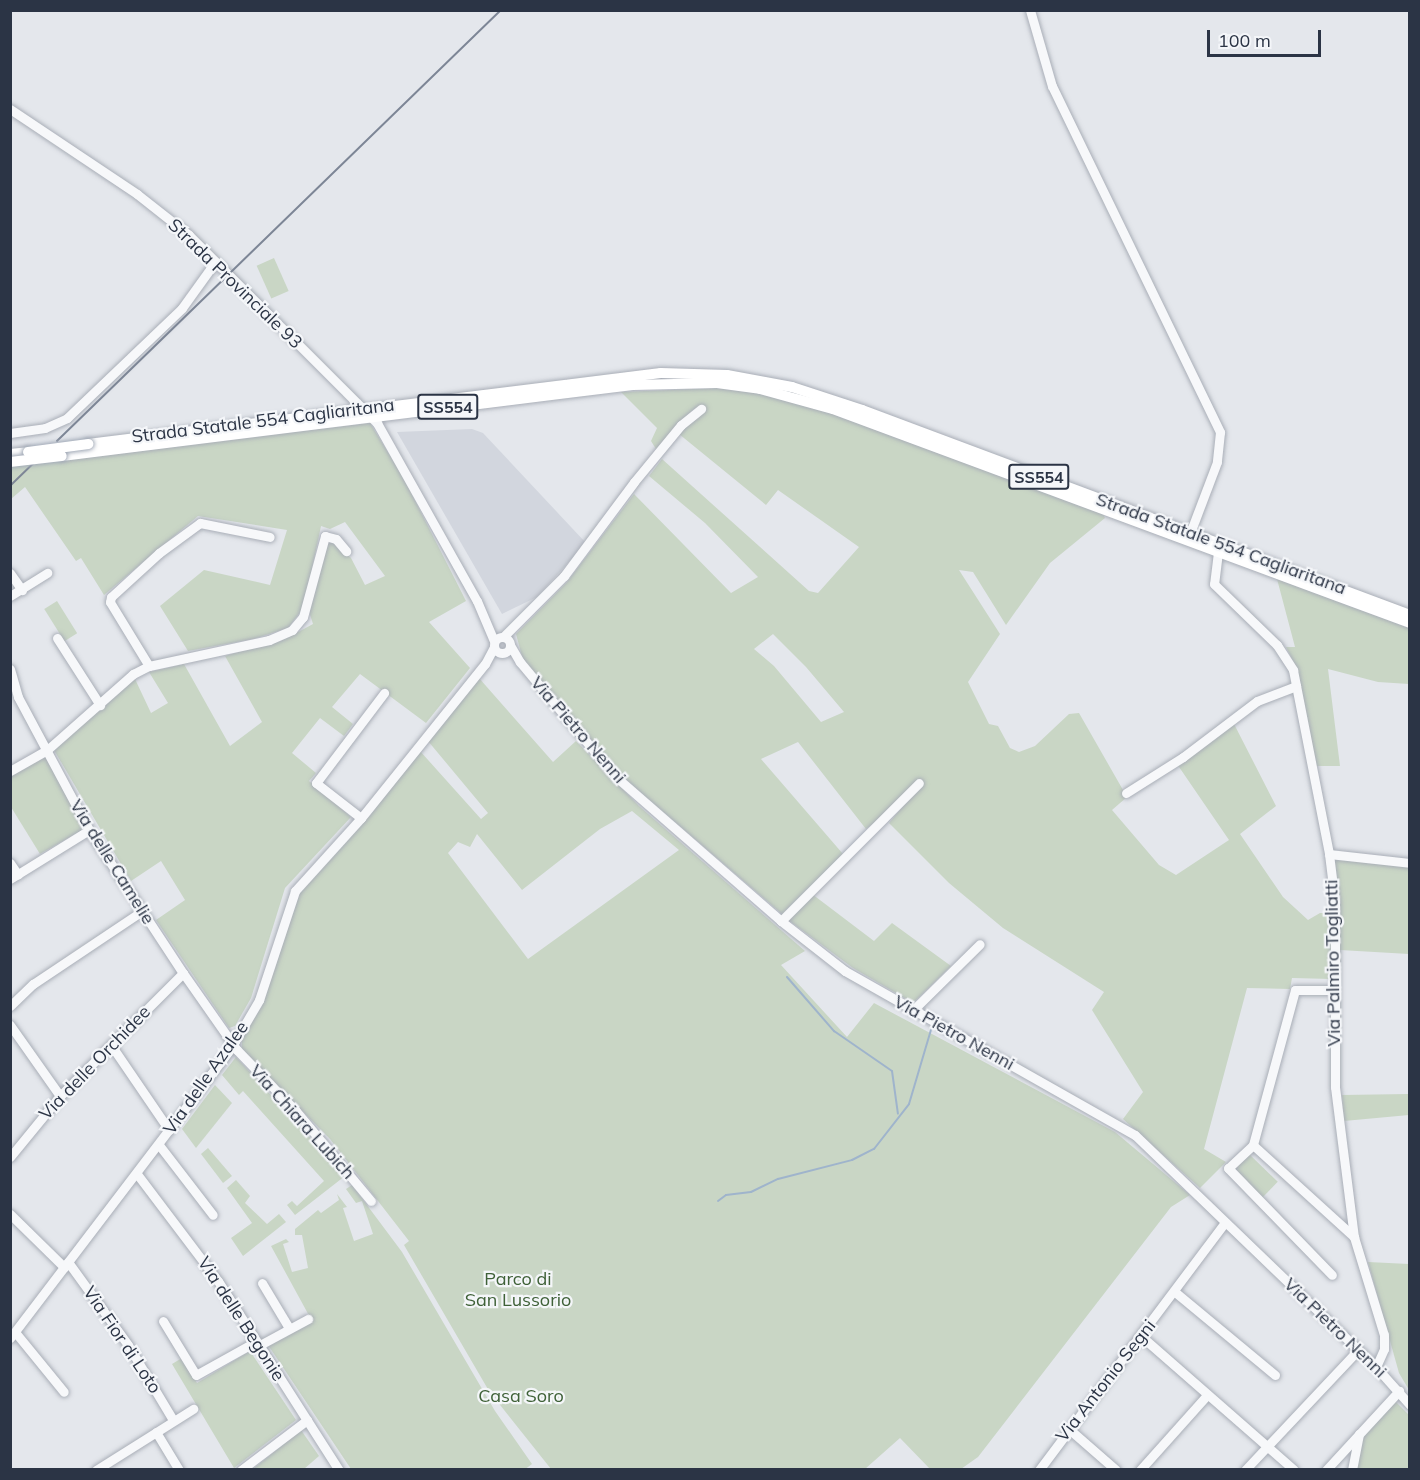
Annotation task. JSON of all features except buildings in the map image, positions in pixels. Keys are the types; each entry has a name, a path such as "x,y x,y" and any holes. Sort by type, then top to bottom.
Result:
{"main road":[{"name":"Strada Statale 554 Cagliaritana","path":"10,454 661,373 727,375 792,387 862,410 1410,615"},
{"name":"Strada Statale 554 Cagliaritana","path":"10,462 652,383 717,383 760,389 833,410 1410,623"}],"street":[{"path":"1030,10 1052,86 1220,432 1217,462 1190,533"},
{"name":"Strada Provinciale 93","path":"10,109 137,194 215,262 361,409"},
{"path":"10,433 45,428 67,418 182,308 215,262"},
{"path":"361,409 387,436 486,624 502,644"},
{"name":"Via delle Azalee","path":"13,1335 159,1145 233,1044 259,1000 294,891 361,818 521,620 564,576 681,425 700,410"},
{"path":"149,666 110,602 111,597 159,553 200,524 270,537"},
{"path":"10,771 47,750 133,674 149,666 269,640 292,630 303,617 325,536 336,539 346,551"},
{"name":"Via Palmiro Togliatti","path":"1218,552 1214,584 1287,657 1296,686 1329,854 1335,902 1335,1087 1354,1238 1384,1335 1384,1350 1376,1368"},
{"path":"10,573 22,590"},
{"path":"10,596 47,573"},
{"path":"57,638 100,705"},
{"name":"Via Pietro Nenni","path":"502,644 520,662 615,776 781,921 845,971 912,1011 1120,1124 1358,1350 1410,1405"},
{"name":"Via delle Camelie","path":"10,669 18,697 89,830 183,973 233,1044"},
{"path":"1126,793 1184,757 1257,701 1296,686"},
{"path":"361,818 316,783 384,693"},
{"path":"781,921 919,783"},
{"path":"10,863 14,877 89,830"},
{"path":"1329,854 1410,863"},
{"path":"10,1006 33,984 142,911"},
{"path":"912,1011 980,945"},
{"name":"Via delle Orchidee","path":"10,1157 60,1096 183,973"},
{"path":"1328,990 1294,990 1253,1145 1228,1168 1332,1275"},
{"path":"10,1024 60,1096"},
{"name":"Via Chiara Lubich","path":"233,1044 297,1111 371,1201"},
{"path":"111,1045 169,1130"},
{"path":"159,1145 213,1215"},
{"path":"1253,1145 1354,1238"},
{"name":"Via delle Begonie","path":"137,1174 218,1281 339,1470"},
{"path":"10,1214 66,1264"},
{"name":"Via Antonio Segni","path":"1039,1470 1175,1292 1225,1222"},
{"name":"Via Fior di Loto","path":"66,1264 128,1345 173,1420"},
{"path":"262,1283 289,1328"},
{"path":"1175,1292 1275,1375"},
{"path":"163,1321 196,1375 308,1319"},
{"path":"13,1335 64,1392"},
{"path":"1141,1336 1294,1470"},
{"path":"1245,1470 1358,1350"},
{"path":"1326,1470 1399,1391"},
{"name":"Via Pietro Nenni","path":"1399,1391 1410,1398"},
{"path":"1140,1470 1206,1395"},
{"path":"96,1470 193,1409"},
{"path":"241,1470 307,1420"},
{"path":"1069,1429 1116,1470"},
{"path":"156,1432 179,1470"},
{"path":"1352,1470 1359,1433"},
{"path":"1343,1450 1354,1458"}],"shaded area":[{"path":"472,429 483,433 586,543 537,597 502,614 397,432"}],"green space":[{"path":"274,258 289,291 271,299 257,266"},
{"path":"718,388 758,393 825,411 1103,514 1105,518 1050,563 1006,625 973,572 959,570 1000,634 968,682 989,724 998,726 1010,748 1019,752 1035,746 1069,714 1079,713 1127,797 1112,810 1159,865 1176,875 1229,840 1177,764 1233,722 1276,806 1240,834 1283,897 1308,920 1320,913 1332,913 1331,979 1292,978 1290,989 1247,988 1204,1149 1226,1162 1200,1188 1123,1119 1143,1092 1092,1010 1104,992 1003,928 949,883 889,823 920,786 866,829 798,742 761,759 843,854 782,914 626,780 523,660 516,634 567,582 634,494 731,593 758,577 705,523 649,476 662,459 809,591 818,593 859,547 778,490 766,505 679,434 703,411 704,405 694,409 656,449 651,441 657,428 621,392","holes":["773,634 806,667 844,712 821,722 774,666 754,649"]},
{"path":"370,423 403,477 466,601 429,622 470,668 426,723 360,674 332,707 353,724 344,736 320,718 292,753 316,773 309,781 351,817 285,888 251,998 235,1026 229,1028 156,920 185,900 161,861 131,881 54,750 135,679 151,713 168,703 149,672 184,664 230,746 262,722 225,656 289,637 313,624 308,608 326,544 333,542 351,558 365,585 385,576 345,522 330,529 321,526 304,607 288,628 253,639 188,651 160,606 204,570 270,585 287,530 198,516 104,595 81,558 76,561 25,487 11,499 10,465"},
{"path":"1277,579 1409,628 1409,684 1378,682 1328,669 1340,766 1316,766 1296,667 1286,647 1295,647"},
{"path":"57,601 77,633 64,641 44,609"},
{"path":"479,678 553,762 576,741 639,806 805,951 781,965 847,1037 874,1003 1115,1132 1190,1195 1171,1207 978,1457 961,1469 930,1469 900,1438 865,1469 551,1469 489,1391 404,1245 409,1241 330,1139 242,1050 242,1037 262,1006 299,893 370,815 420,751 481,819 488,813 428,741","holes":["632,811 679,850 528,959 448,853 458,842 470,847 477,834 522,890 600,829"]},
{"path":"45,755 84,829 40,854 11,807 11,775"},
{"path":"1333,857 1409,866 1409,954 1340,950"},
{"path":"812,894 874,941 892,923 951,966 913,1003 853,968 787,919"},
{"path":"236,1057 345,1176 295,1215 287,1205 292,1201 297,1206 324,1181 243,1091 239,1095 222,1075"},
{"path":"1409,1080 1409,1115 1344,1121 1342,1095 1408,1094"},
{"path":"215,1085 232,1103 196,1148 182,1129"},
{"path":"208,1148 232,1176 223,1183 201,1154"},
{"path":"1249,1154 1278,1182 1262,1198 1234,1170"},
{"path":"236,1180 250,1196 245,1203 267,1224 279,1214 286,1222 243,1256 231,1238 252,1223 227,1188"},
{"path":"352,1185 402,1252 495,1411 532,1464 524,1470 351,1469 268,1345 312,1321 271,1246 286,1239 289,1242 283,1244 292,1272 308,1268 302,1235 295,1235 295,1229 318,1210 321,1213 339,1200 337,1194 347,1207 343,1208 354,1241 373,1234 362,1201 356,1203 346,1189"},
{"path":"1368,1262 1409,1264 1409,1390 1399,1373"},
{"path":"250,1351 296,1420 234,1468 172,1364 182,1358 197,1383"},
{"path":"1396,1402 1409,1415 1408,1469 1357,1470 1362,1436"},
{"path":"301,1430 319,1456 304,1469 252,1470"}],"waterway":[{"path":"787,977 834,1031 892,1071 898,1114"},
{"path":"718,1201 726,1195 751,1192 778,1179 852,1160 874,1149 909,1104 933,1023"}],"tram line":[{"path":"57,441 501,10"},
{"path":"10,486 36,461"}],"park label":[{"name":"Parco di San Lussorio","path":"518,1290"},
{"name":"Casa Soro","path":"521,1396"}]}
